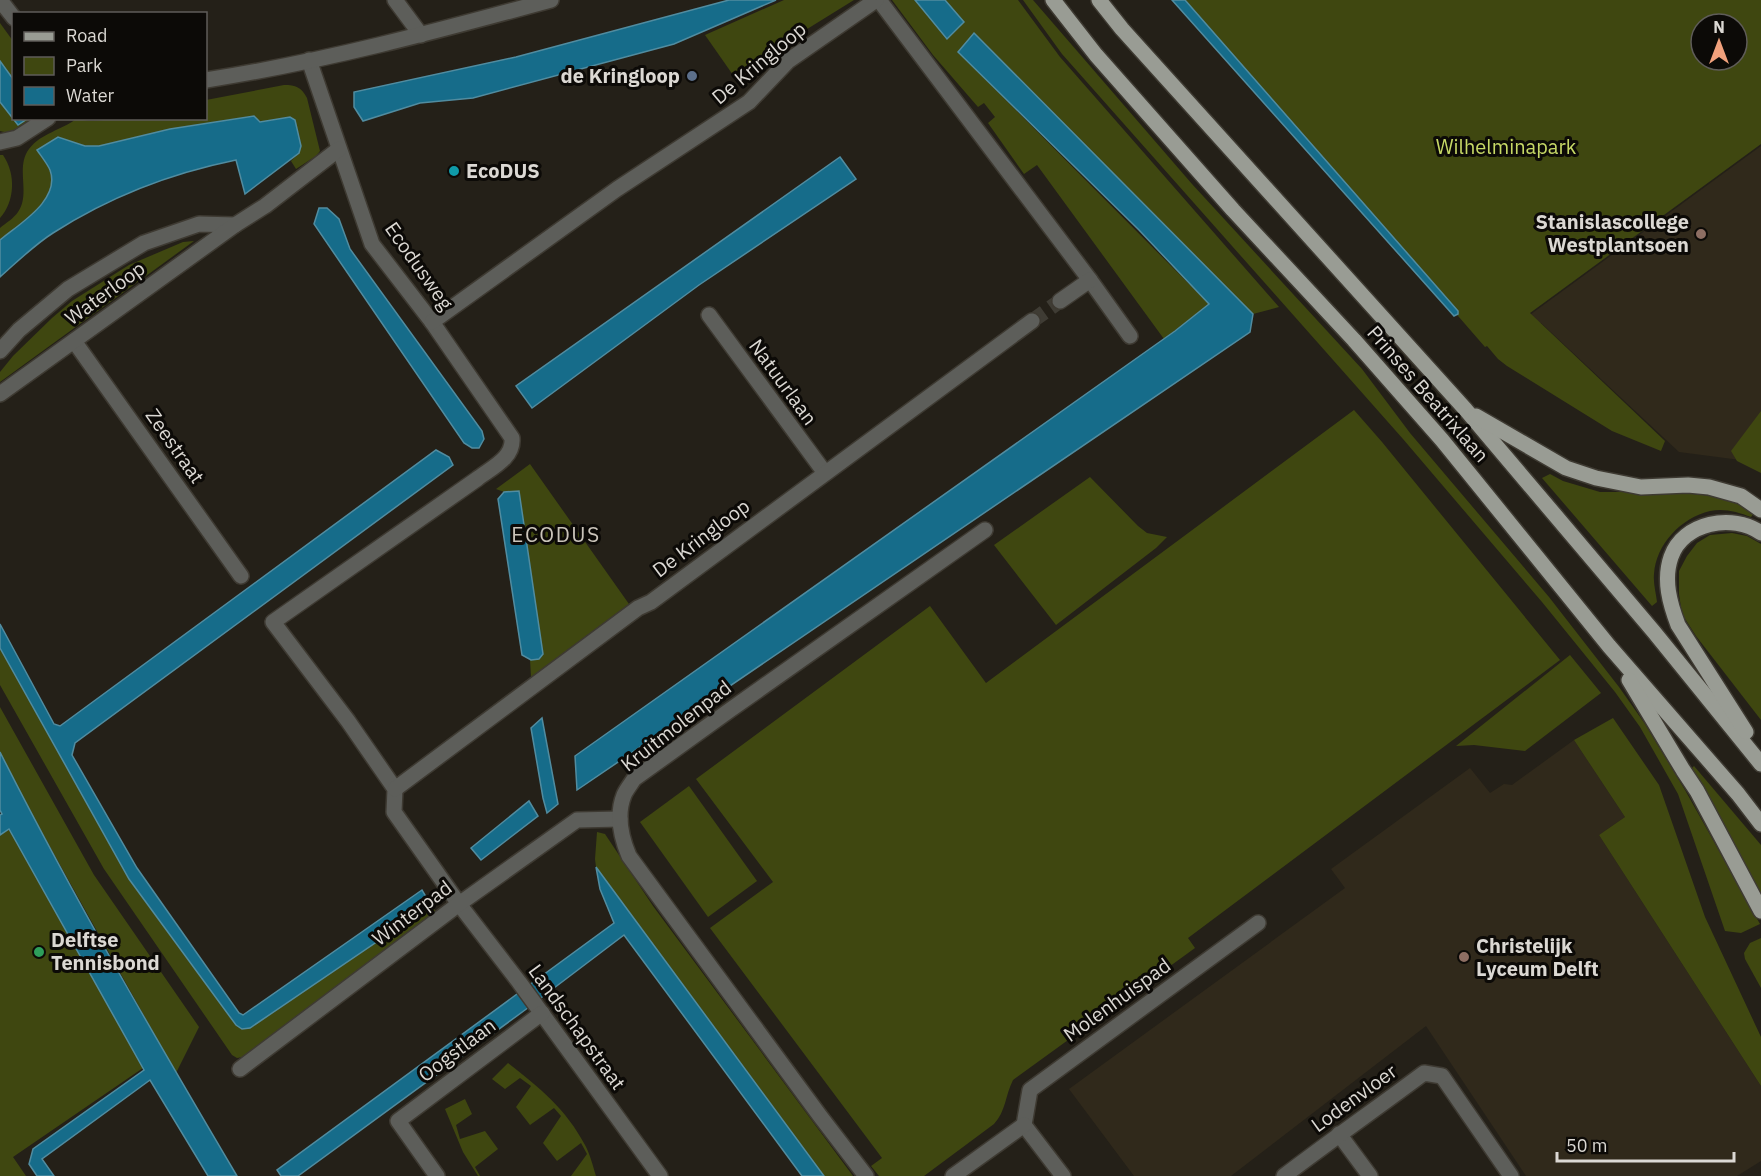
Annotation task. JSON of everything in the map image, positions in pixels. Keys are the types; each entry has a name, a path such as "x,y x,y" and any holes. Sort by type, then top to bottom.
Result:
{"main road":[{"name":"Prinses Beatrixlaan","path":"1053,0 1096,55 1195,167 1354,340 1442,440 1609,646 1738,794 1761,824"},
{"name":"Prinses Beatrixlaan","path":"1099,0 1122,29 1466,410 1654,632 1761,764"},
{"path":"1466,410 1566,468 1596,478 1641,487 1688,485 1709,487 1742,496 1761,510"},
{"path":"1761,533 1737,523 1718,523 1704,526 1690,534 1678,543 1671,557 1668,588 1671,607 1678,625 1761,754"},
{"path":"1609,646 1697,791 1761,911"}],"street":[{"path":"0,0 12,15"},
{"path":"395,0 421,35"},
{"path":"207,80 421,35 551,0"},
{"name":"De Kringloop","path":"432,322 617,189 734,113 749,102 788,61 878,0 1130,336"},
{"name":"Ecodusweg","path":"309,60 372,244 432,322 512,438 513,446 506,458 273,622 348,721 395,789"},
{"path":"0,142 17,138 45,120"},
{"name":"Waterloop","path":"0,394 235,225 266,206 339,149"},
{"name":"Waterloop","path":"0,351 19,330 68,289 144,243 199,224 235,225"},
{"path":"1060,301 1090,280"},
{"name":"Natuurlaan","path":"709,315 825,473"},
{"name":"De Kringloop","path":"395,789 638,608 651,602 1032,321"},
{"name":"Zeestraat","path":"74,341 241,576"},
{"name":"Kruitmolenpad","path":"866,1176 629,856 622,839 620,819 624,795 634,779 985,530"},
{"path":"395,789 394,812 459,904"},
{"name":"Winterpad","path":"240,1069 459,904 577,820 620,819"},
{"name":"Landschapstraat","path":"459,904 539,1009 660,1176"},
{"name":"Molenhuispad","path":"1024,1125 1030,1090 1258,923"},
{"name":"Oogstlaan","path":"437,1176 398,1121 539,1009"},
{"name":"Lodenvloer","path":"1284,1176 1424,1073 1442,1076 1511,1176"},
{"path":"953,1176 1024,1125 1063,1176"},
{"path":"1339,1134 1370,1176"}],"shaded area":[{"name":"Stanislascollege Westplantsoen","path":"1761,146 1761,455 1748,461 1679,452 1541,323 1505,349 1497,339"},
{"name":"Christelijk Lyceum Delft","path":"1574,740 1625,817 1599,835 1761,1086 1761,1161 1737,1176 1526,1176 1426,1026 1231,1176 1134,1176 1069,1089 1345,888 1331,869 1470,768 1490,793 1504,784 1512,785"}],"green space":[{"path":"784,0 854,0 733,75 705,35"},
{"path":"892,0 915,0 947,38 964,22 945,0 1018,0 1060,57 1279,307 1253,314 974,33 958,52 1209,304 1164,339 1037,165 1024,174 988,123 995,117 984,103 978,107 933,55"},
{"path":"1023,0 1033,0 1192,184 1362,369 1410,433 1549,597 1645,724 1760,924 1741,933 1725,931 1678,794 1640,727 1615,692 1542,602 1403,439 1062,54"},
{"name":"Wilhelminapark","path":"1177,0 1761,0 1761,144 1530,313 1665,441 1661,451 1612,431 1507,366 1487,346 1485,347 1280,111"},
{"path":"0,23 12,40 12,78 0,61"},
{"path":"284,85 298,87 307,98 320,151 296,169 291,161 300,146 295,120 284,118 264,121 253,116 170,129 99,146 85,146 58,137 37,150 50,171 52,182 50,192 27,219 0,240 0,228 16,214 22,205 25,156 29,149 45,135 74,120 207,120 207,100"},
{"path":"0,102 18,125 26,120 38,120 17,132 0,131"},
{"path":"0,155 3,155 10,170 12,187 9,204 0,218"},
{"path":"194,241 0,382 0,372 13,356 72,301 129,265 183,242"},
{"path":"1354,410 1560,660 1188,938 1195,948 1013,1080 1001,1114 994,1124 924,1176 879,1176 871,1166 882,1158 710,928 773,882 696,779 930,606 986,683"},
{"path":"1761,411 1761,473 1737,461 1731,451"},
{"path":"530,464 629,604 531,677 530,659 543,654 519,492 504,492 496,489"},
{"path":"1550,474 1563,481 1600,492 1673,492 1712,496 1750,508 1755,512 1751,517 1731,511 1710,511 1699,514 1680,526 1665,543 1656,563 1654,581 1657,602 1652,606 1542,478"},
{"path":"1090,477 1138,526 1147,533 1167,537 1056,625 994,545"},
{"path":"1732,533 1747,536 1761,544 1761,720 1696,636 1682,614 1679,571 1687,556 1697,543 1710,535"},
{"path":"0,648 129,879 239,1027 250,1028 431,905 438,914 243,1057 237,1058 232,1055 104,869 0,685"},
{"path":"1570,655 1601,693 1525,751 1474,745 1456,746"},
{"path":"0,707 94,875 199,1027 176,1073 30,811 0,752"},
{"path":"1613,718 1659,785 1705,917 1761,1037 1761,1086 1599,835 1625,817 1574,740"},
{"path":"1694,766 1761,845 1761,895 1692,768"},
{"path":"689,786 757,881 708,917 640,822"},
{"name":"Delftse Tennisbond","path":"9,828 143,1068 13,1157 26,1176 0,1176 0,835"},
{"path":"597,832 605,834 653,906 853,1176 824,1176 596,867"},
{"path":"1761,938 1761,988 1744,953 1750,943"},
{"path":"508,1063 541,1090 569,1120 587,1149 596,1176 571,1176 587,1154 581,1143 557,1161 543,1143 561,1116 554,1108 530,1125 516,1107 531,1086 520,1078 505,1089 492,1079"},
{"path":"465,1099 472,1114 456,1125 460,1139 485,1131 498,1149 475,1167 480,1176 463,1152 445,1109"}],"water":[{"path":"729,0 776,0 674,44 473,98 420,103 363,121 354,107 354,92 516,57"},
{"path":"915,0 945,0 964,22 947,39"},
{"path":"1172,0 1185,0 1458,311 1458,314 1454,316"},
{"path":"974,33 1253,314 1250,332 577,790 575,756 1175,331 1209,304 1139,230 958,52"},
{"path":"0,61 12,78 12,117 0,102"},
{"path":"254,116 260,122 290,117 295,120 301,146 299,153 245,194 236,160 165,179 96,208 74,220 39,243 0,277 0,240 27,219 50,191 52,181 50,170 37,150 58,137 85,146 99,146 170,129"},
{"path":"14,120 26,120 18,125"},
{"path":"840,157 856,179 699,285 532,408 516,386"},
{"path":"319,208 327,208 339,219 350,249 482,431 484,439 479,448 472,448 464,443 314,224"},
{"path":"436,450 449,457 453,465 75,743 72,755 137,868 239,1013 243,1015 422,890 431,905 250,1028 242,1029 236,1025 129,879 0,648 0,624 54,724 60,726"},
{"path":"519,491 543,654 539,659 531,660 522,655 498,499 504,492"},
{"path":"542,718 558,804 547,813 531,728"},
{"path":"0,752 85,913 237,1176 208,1176 150,1080 42,1159 54,1176 37,1176 29,1164 33,1149 144,1070 9,829 0,835 0,815 2,814 0,810"},
{"path":"529,801 538,816 481,860 471,848"},
{"path":"596,867 824,1176 802,1176 624,935 298,1176 281,1176 277,1170 614,923 600,889"}],"tunnel":[{"path":"1032,321 1060,301"}],"place":[{"name":"de Kringloop","path":"692,76"},
{"name":"EcoDUS","path":"454,171"},
{"name":"Stanislascollege Westplantsoen","path":"1701,234"},
{"name":"Delftse Tennisbond","path":"39,952"},
{"name":"Christelijk Lyceum Delft","path":"1464,957"}],"district":[{"name":"ECODUS","path":"556,535"}]}
